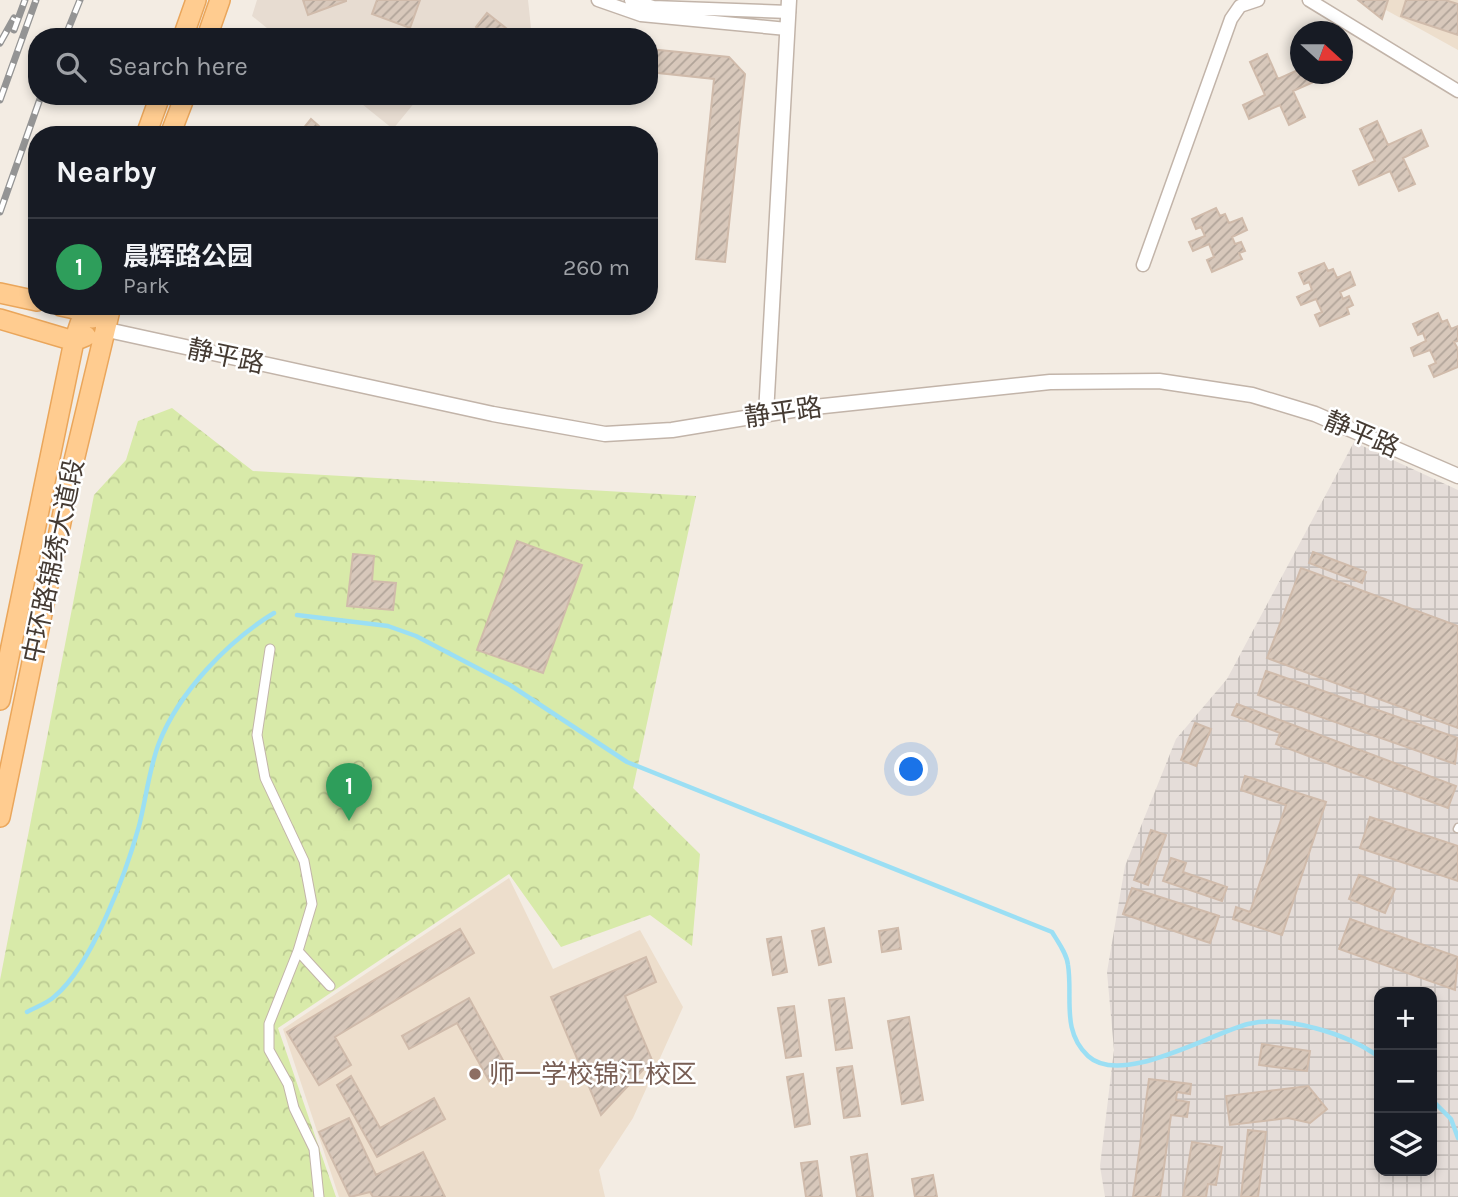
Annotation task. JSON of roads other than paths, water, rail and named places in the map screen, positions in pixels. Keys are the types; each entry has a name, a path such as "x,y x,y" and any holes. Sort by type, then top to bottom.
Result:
{"main road":[{"path":"186,28 197,0"},
{"path":"210,28 220,0"},
{"path":"149,126 157,105"},
{"path":"173,126 182,105"},
{"path":"0,293 28,299"},
{"name":"中环路锦绣大道段","path":"0,700 74,341 83,315"},
{"path":"0,319 74,341 103,329 90,315"},
{"name":"中环路锦绣大道段","path":"0,817 108,315"}],"street":[{"path":"598,0 640,15 787,29"},
{"path":"631,0 653,7 789,6 766,414"},
{"path":"1143,265 1231,19 1240,6 1258,0"},
{"path":"1309,0 1458,91"},
{"name":"静平路","path":"103,329 493,414 605,434 672,430 766,414 1050,382 1159,381 1252,395 1315,414 1458,476"},
{"path":"270,649 257,735 265,778 304,861 312,904 298,951 269,1024 269,1050 288,1084 294,1108 314,1149 319,1197"},
{"path":"298,951 330,986"}],"waterway":[{"path":"27,1012 45,1003 69,982 106,917 133,846 159,743 179,705 223,653 274,613"},
{"path":"297,615 388,626 416,636 510,685 627,762 1052,932 1067,961 1074,1036 1088,1056 1103,1064 1143,1062 1248,1024 1264,1022 1316,1028 1351,1041 1374,1054"},
{"path":"1437,1105 1451,1119 1458,1138"}],"railway":[{"path":"14,30 25,0"},
{"path":"0,100 36,0"},
{"path":"69,28 80,0"},
{"path":"0,43 14,18"},
{"path":"30,126 38,105"},
{"path":"0,212 28,133"}],"place":[{"name":"晨辉路公园","path":"349,821"},
{"name":"师一学校锦江校区","path":"475,1074"}]}
